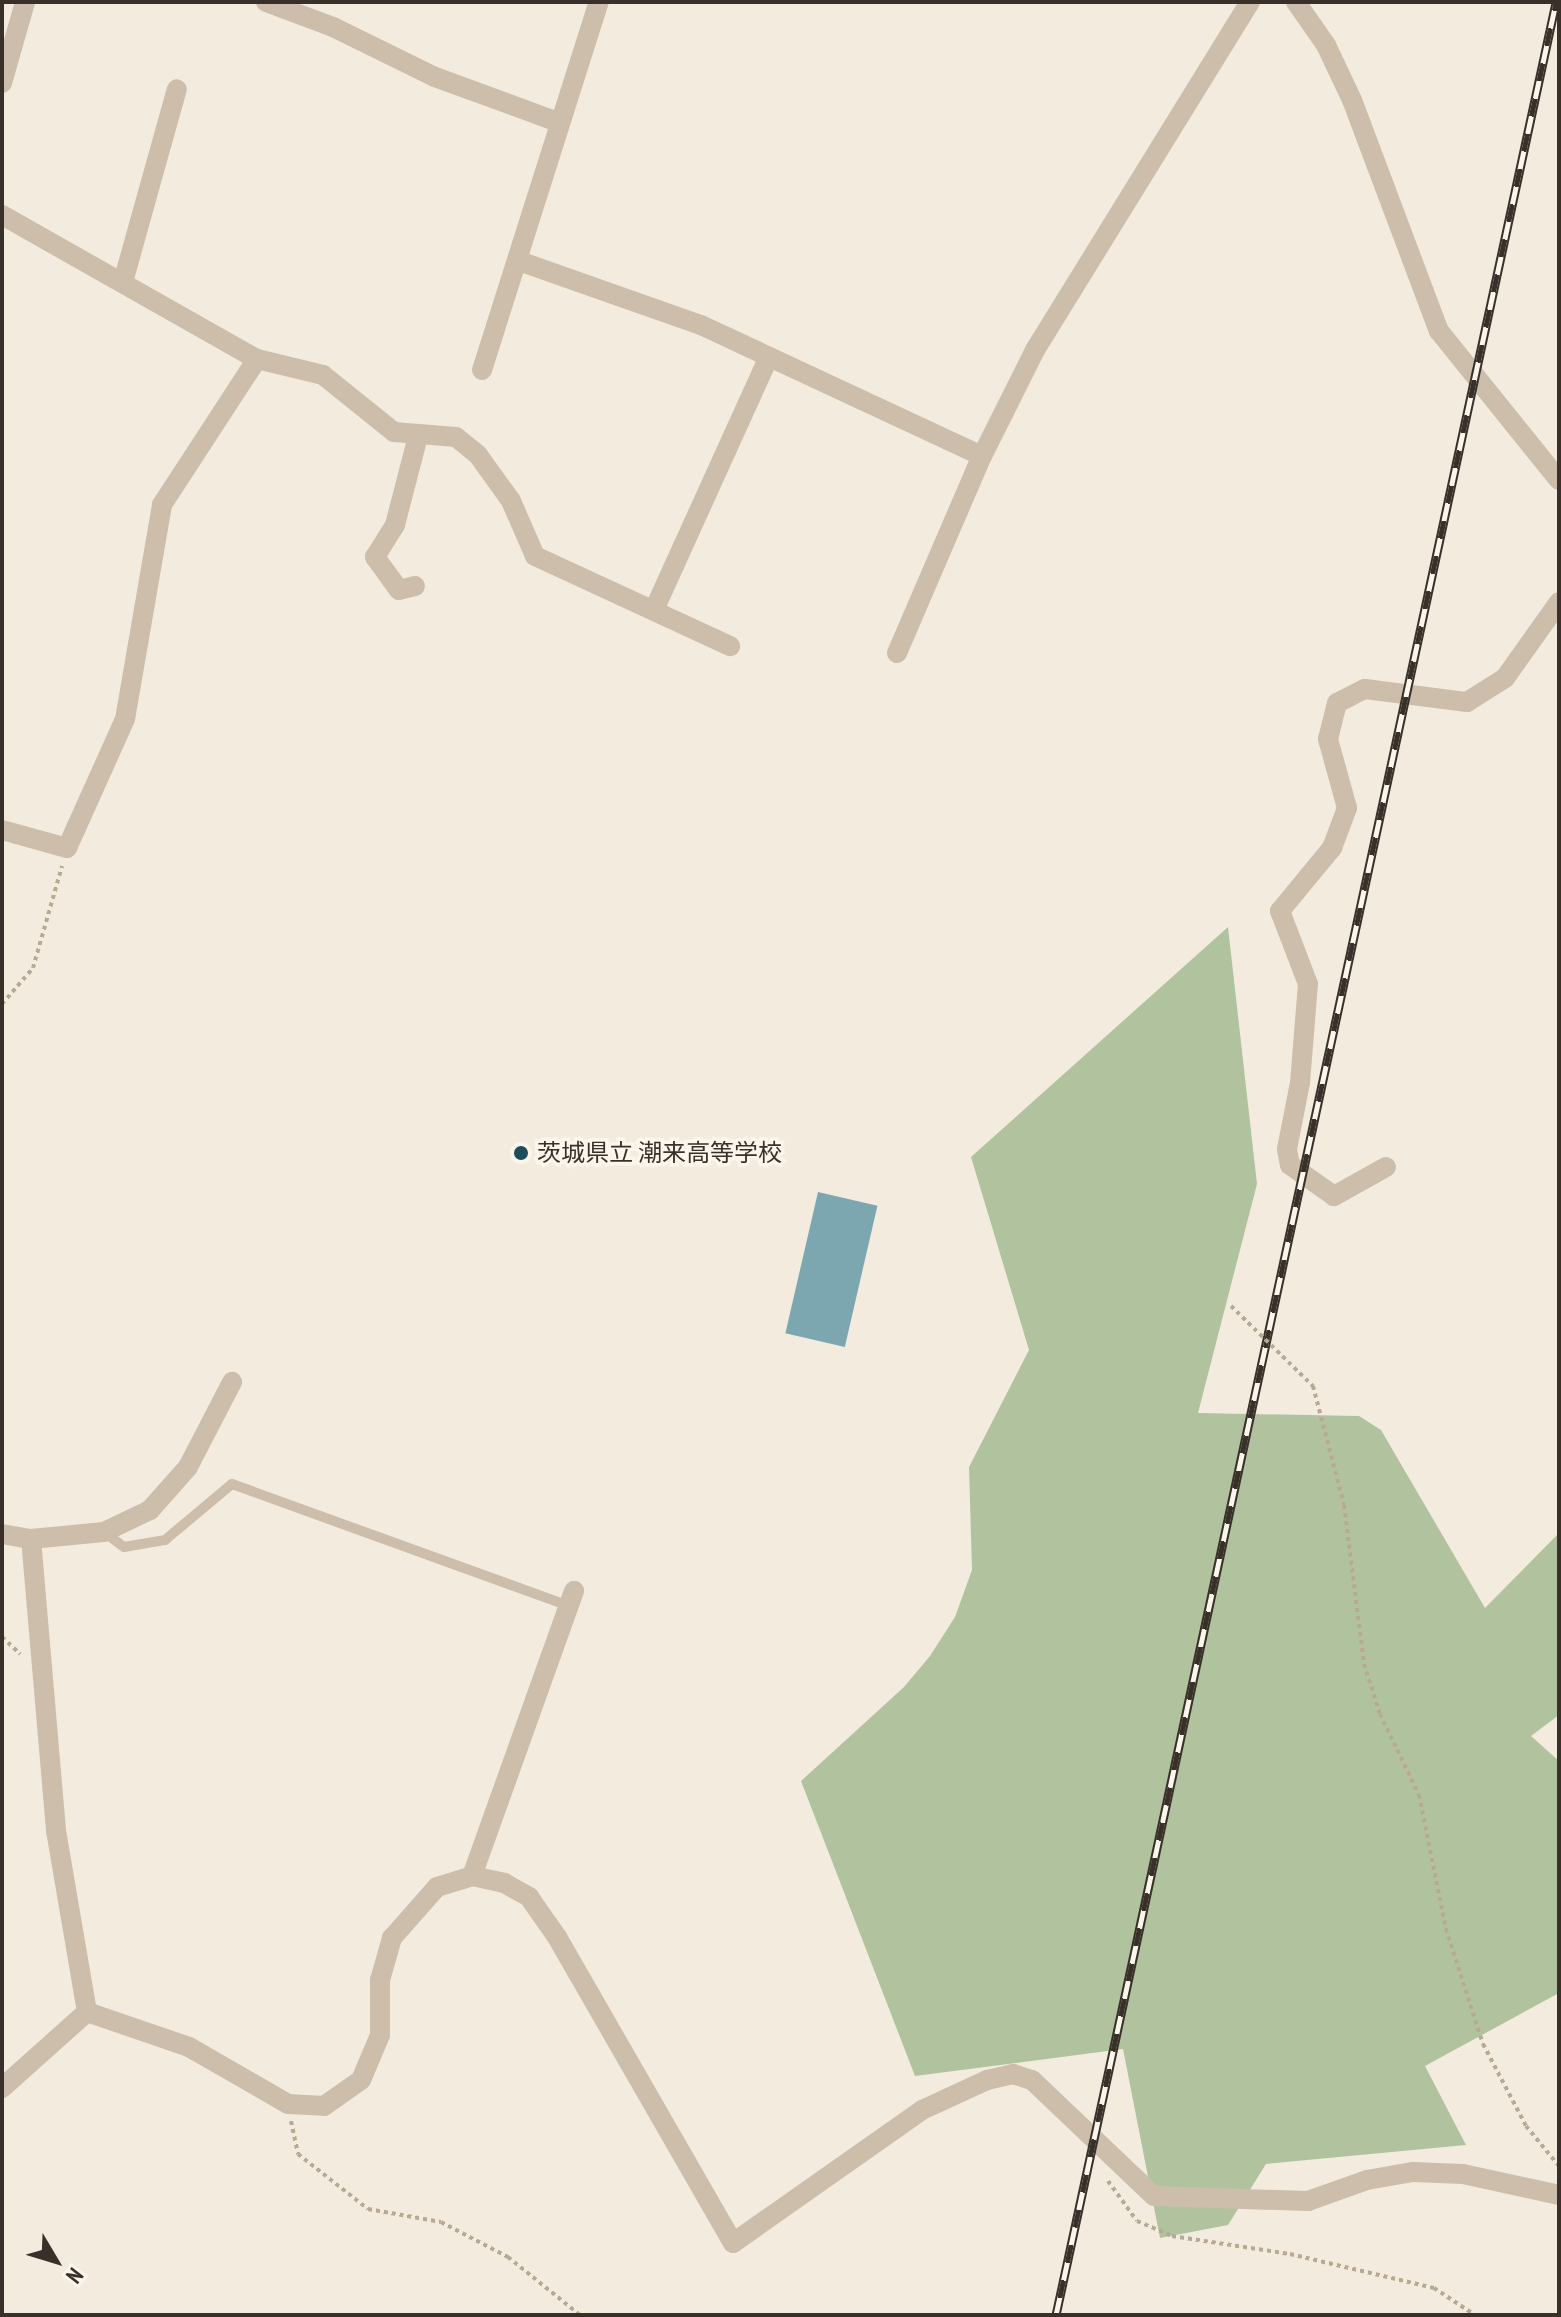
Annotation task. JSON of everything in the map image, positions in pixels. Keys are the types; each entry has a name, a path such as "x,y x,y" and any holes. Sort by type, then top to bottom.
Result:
{"street":[{"path":"2,83 25,2"},
{"path":"266,2 435,77 558,122"},
{"path":"482,370 519,261 558,122 599,2"},
{"path":"897,653 982,456 1035,350 1250,2"},
{"path":"1296,2 1326,45 1352,100 1439,331 1559,480"},
{"path":"123,282 177,89"},
{"path":"2,215 257,359 323,375 394,432 456,437 478,455 511,501 535,556 730,646"},
{"path":"519,261 701,325 982,456"},
{"path":"654,610 769,357"},
{"path":"2,830 67,848 125,719 162,505 257,359"},
{"path":"415,586 399,590 375,557 395,525 418,436"},
{"path":"1386,1167 1334,1196 1290,1165 1287,1149 1300,1083 1308,984 1280,911 1332,848 1347,808 1328,739 1337,703 1365,689 1467,702 1505,678 1559,602"},
{"path":"2,1534 31,1539 104,1532 150,1510 188,1467 232,1382"},
{"path":"31,1539 56,1830 87,2012"},
{"path":"472,1876 571,1598"},
{"path":"87,2012 189,2047 288,2104 324,2106 361,2080 380,2035 380,1980 392,1938 437,1887 472,1876 504,1883 529,1897 733,2243 922,2110 987,2080 1013,2074 1032,2080 1154,2196 1308,2201 1413,2172 1463,2174 1559,2195"},
{"path":"2,2088 87,2012"}],"lane":[{"path":"104,1532 124,1547 165,1540 232,1484 571,1598"}],"path":[{"path":"2,1004 33,968 67,848"},
{"path":"1231,1306 1313,1386 1344,1505 1364,1664 1380,1714 1419,1795 1446,1929 1483,2044 1526,2126 1559,2166"},
{"path":"288,2104 298,2154 329,2183 368,2209 441,2222 508,2257 580,2315"},
{"path":"1102,2174 1137,2221 1172,2236 1290,2254 1434,2288 1475,2315"}],"green space":[{"path":"1228,927 1257,1184 1198,1413 1359,1416 1381,1430 1485,1608 1559,1533 1559,1715 1531,1736 1559,1761 1559,1993 1425,2066 1466,2145 1266,2164 1228,2225 1160,2238 1123,2049 915,2076 801,1781 904,1687 930,1656 955,1617 972,1570 969,1467 1029,1350 971,1157"}],"water":[{"path":"818,1192 877,1206 845,1347 785,1333"}],"railway":[{"path":"1056,2315 1556,2"}],"place":[{"name":"茨城県立 潮来高等学校","path":"521,1153"}]}
